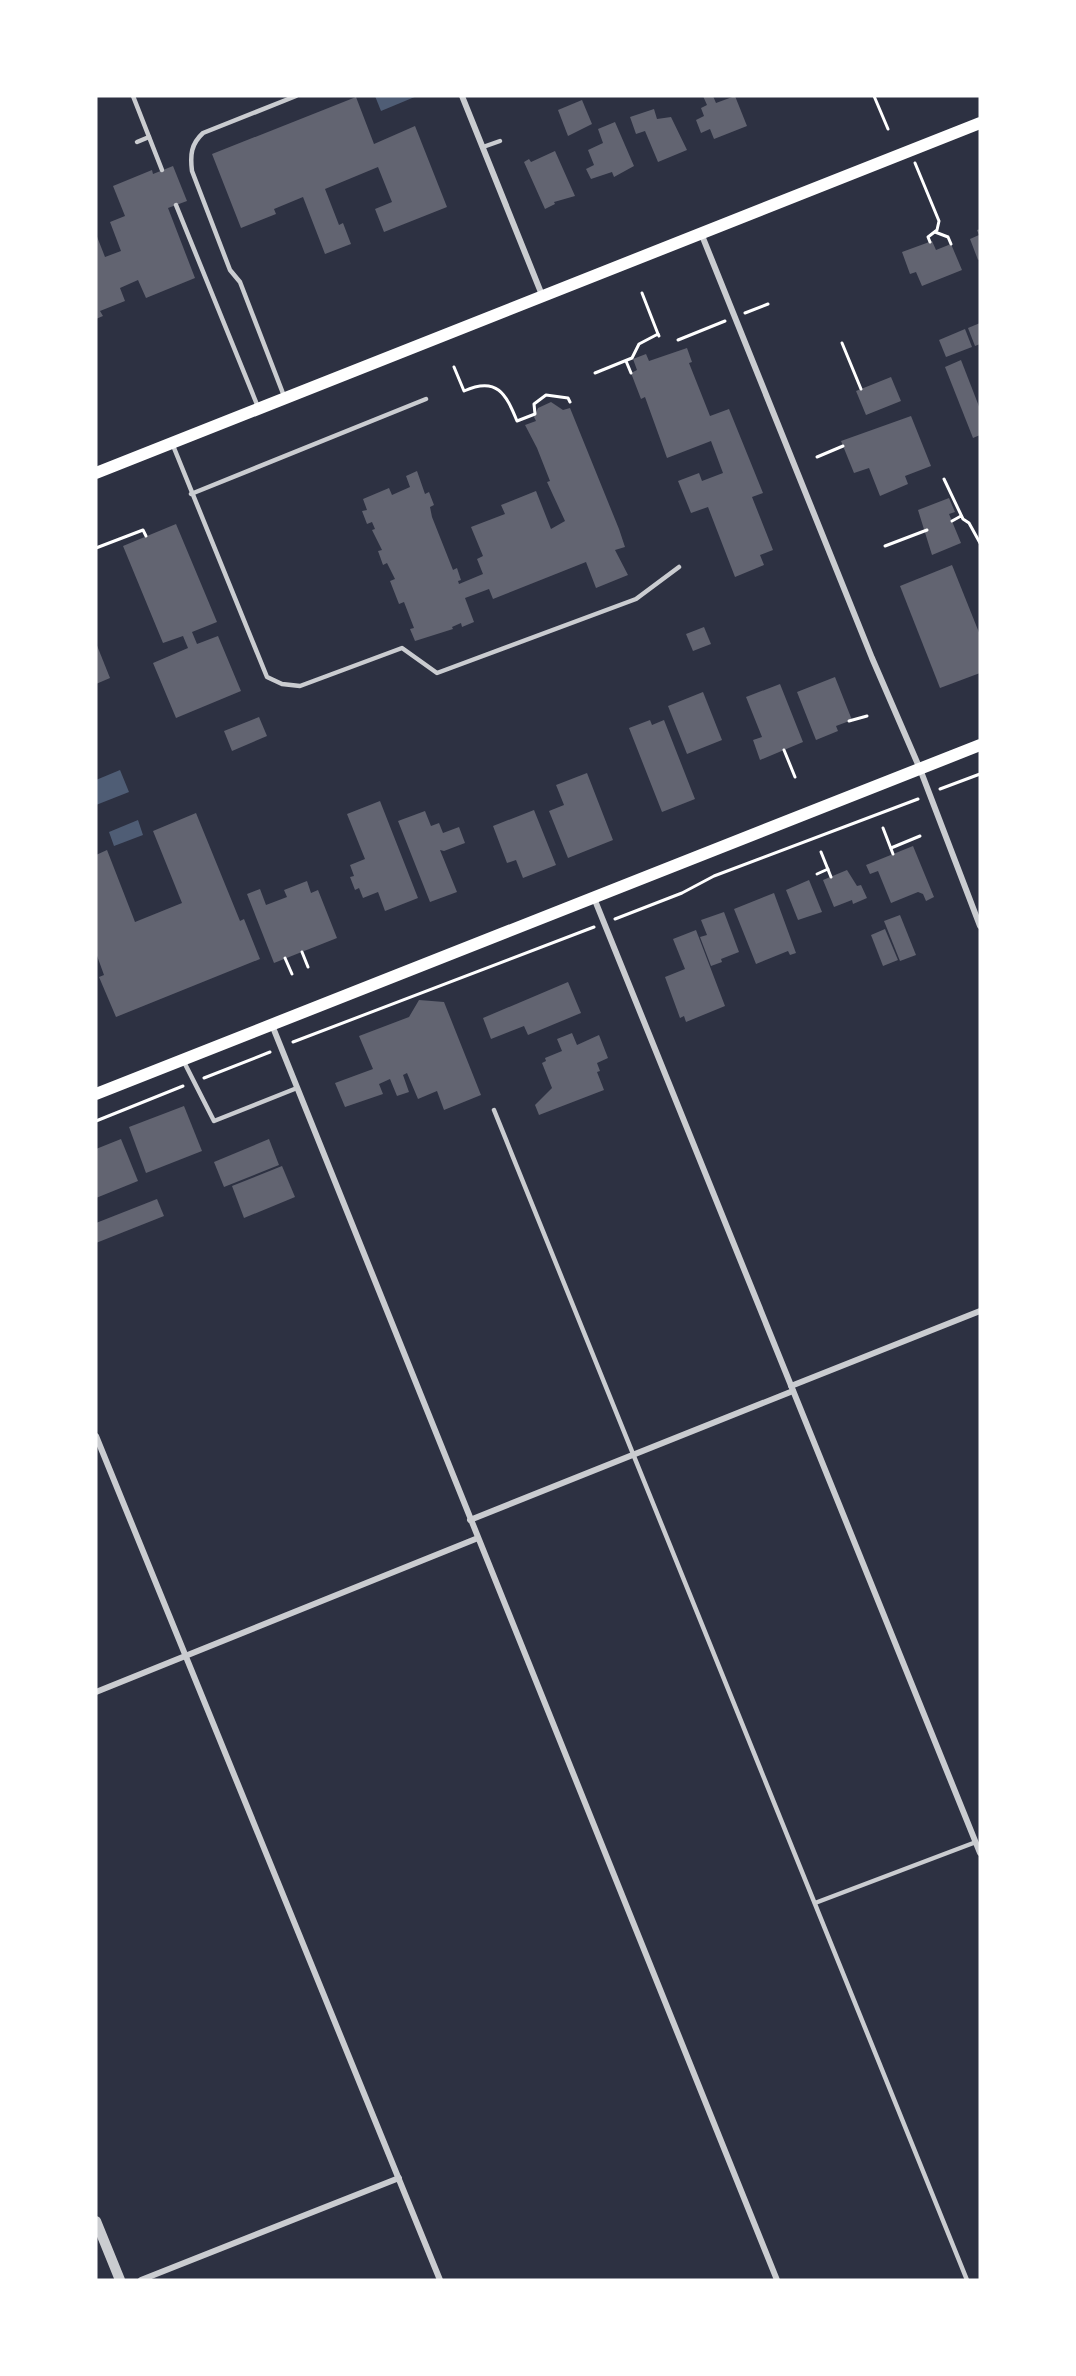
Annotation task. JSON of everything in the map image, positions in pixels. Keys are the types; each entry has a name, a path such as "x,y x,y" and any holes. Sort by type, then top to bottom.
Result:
{"main road":[{"path":"96,473 980,123"},
{"path":"96,1094 980,745"}],"street":[{"path":"462,96 542,295"},
{"path":"700,233 868,649 920,769 980,926"},
{"path":"594,898 980,1853"},
{"path":"272,1024 777,2280"},
{"path":"470,1520 634,1455 980,1311"},
{"path":"96,1436 440,2280"},
{"path":"96,1692 478,1538"},
{"path":"141,2280 399,2178"},
{"path":"96,2221 120,2280"}],"lane":[{"path":"133,96 162,170"},
{"path":"285,397 240,282 230,270 222,250 192,171 190,156 194,141 203,133 296,96"},
{"path":"137,142 149,137"},
{"path":"483,147 500,141"},
{"path":"176,205 259,409"},
{"path":"191,494 426,399"},
{"path":"172,443 267,677 282,684 300,686 402,648 437,673 636,599 679,567"},
{"path":"183,1060 198,1094 214,1120 297,1088"},
{"path":"494,1110 967,2280"},
{"path":"814,1903 975,1842"}],"path":[{"path":"874,96 888,129"},
{"path":"910,150 939,221 935,231 928,237 930,242"},
{"path":"935,231 948,237 951,244"},
{"path":"595,373 632,358 639,344 659,335 642,293"},
{"path":"678,340 768,304"},
{"path":"842,343 861,389"},
{"path":"626,361 631,373"},
{"path":"454,367 464,391 477,386 490,386 502,392 517,422 535,414 534,404 546,395 568,398 570,402"},
{"path":"817,457 843,446"},
{"path":"944,479 961,516 969,523 980,543"},
{"path":"952,521 961,516"},
{"path":"96,548 143,530 146,537"},
{"path":"885,546 927,530"},
{"path":"849,721 867,716"},
{"path":"784,750 795,777"},
{"path":"943,788 980,774"},
{"path":"618,918 682,892 714,876 919,799"},
{"path":"883,828 893,854"},
{"path":"891,848 920,836"},
{"path":"821,852 831,877"},
{"path":"817,874 828,869"},
{"path":"297,1041 593,927"},
{"path":"302,952 308,967"},
{"path":"285,958 292,974"},
{"path":"96,1121 267,1053"}],"water":[{"path":"375,96 417,96 381,111"},
{"path":"120,770 129,792 96,805 96,780"},
{"path":"138,820 143,835 114,846 109,832"}],"building":[{"path":"703,96 713,96 716,103 735,96 747,126 714,139 710,129 701,133 696,120 704,116 701,108 707,105"},
{"path":"356,97 374,144 415,126 447,207 384,232 375,209 392,202 378,167 325,189 339,225 343,223 351,244 325,254 303,197 274,209 276,214 241,228 212,154"},
{"path":"582,100 592,124 568,136 558,110"},
{"path":"654,109 657,119 671,117 687,150 658,162 645,131 636,134 630,117"},
{"path":"615,122 634,166 614,177 612,172 591,179 586,169 594,165 588,150 603,143 598,129"},
{"path":"555,151 575,196 554,202 555,204 545,209 524,162 529,159 531,162"},
{"path":"173,166 187,201 168,208 195,278 146,298 138,280 120,288 125,301 100,311 103,316 96,319 96,234 105,257 121,251 110,222 125,216 113,186 152,170 153,174"},
{"path":"980,229 980,259 978,260 970,239 979,235 977,230"},
{"path":"932,241 936,250 951,244 962,270 922,286 916,272 910,274 902,252"},
{"path":"980,323 980,344 975,346 968,328"},
{"path":"965,329 972,347 946,357 939,340"},
{"path":"687,348 692,362 689,363 710,416 729,409 763,493 752,497 773,550 760,555 764,565 735,577 708,507 691,513 678,481 699,473 702,481 723,473 711,441 667,458 645,397 641,399 631,373 637,370 633,359 646,354 649,361"},
{"path":"961,360 980,409 980,435 973,438 945,367"},
{"path":"891,377 901,401 866,415 856,391"},
{"path":"551,402 563,410 570,408 619,529 625,547 615,550 628,575 596,588 586,562 493,599 489,589 465,598 474,622 462,627 461,623 452,627 453,629 415,641 410,629 414,628 404,602 399,604 390,581 395,579 387,563 383,565 378,551 382,550 372,530 375,529 372,522 367,524 362,511 367,510 363,499 389,488 392,495 410,487 406,476 417,471 425,494 429,492 434,505 430,507 432,517 453,570 457,568 461,580 458,581 459,584 483,574 477,559 483,556 471,527 505,514 501,505 536,491 551,529 565,521 547,482 550,481 537,448 525,425 536,421 534,417 538,408"},
{"path":"911,416 931,466 905,476 908,484 880,496 869,468 854,473 841,441"},
{"path":"949,498 955,512 949,514 961,543 932,555 918,510"},
{"path":"176,524 217,622 192,632 197,644 218,636 241,691 176,718 153,663 188,648 183,636 163,643 123,546"},
{"path":"952,565 980,635 980,673 940,688 900,586"},
{"path":"704,627 711,644 693,651 686,634"},
{"path":"96,643 110,678 96,684"},
{"path":"835,677 852,720 836,726 838,731 816,740 797,692"},
{"path":"780,684 803,742 760,760 753,740 762,737 746,697"},
{"path":"703,692 722,740 687,754 668,706"},
{"path":"259,717 267,736 232,751 224,731"},
{"path":"650,720 652,725 664,720 695,799 662,812 629,728"},
{"path":"587,773 613,840 568,858 549,811 564,805 556,785"},
{"path":"380,801 418,898 385,911 378,892 363,898 359,888 355,890 350,877 354,876 350,865 365,859 347,814"},
{"path":"534,810 556,865 523,878 516,860 507,863 493,826"},
{"path":"425,811 431,826 439,823 443,833 459,827 465,843 444,851 440,850 457,892 430,902 398,821"},
{"path":"196,813 240,921 244,919 260,959 116,1017 99,977 104,975 96,953 96,855 107,850 135,922 182,903 153,831"},
{"path":"913,846 934,897 926,901 923,894 918,892 891,903 878,871 870,874 866,865"},
{"path":"847,870 857,886 861,885 867,898 853,904 852,900 834,907 823,880"},
{"path":"809,880 822,912 798,920 786,890"},
{"path":"307,881 311,893 318,890 337,938 274,963 247,894 260,889 266,905 287,897 284,890"},
{"path":"774,893 796,953 790,955 788,951 756,964 734,909"},
{"path":"724,912 739,952 711,966 700,937 707,935 701,920"},
{"path":"900,915 916,955 900,961 884,921"},
{"path":"885,929 898,960 883,966 871,935"},
{"path":"696,930 725,1006 686,1022 684,1016 680,1018 665,977 685,969 673,939"},
{"path":"568,982 581,1013 528,1035 524,1026 491,1039 483,1018"},
{"path":"419,1000 444,1002 481,1095 444,1110 437,1091 418,1099 407,1073 403,1075 409,1092 397,1096 390,1079 379,1084 383,1094 345,1107 335,1083 373,1069 359,1036 409,1017"},
{"path":"572,1033 577,1045 599,1035 608,1058 597,1063 600,1071 597,1072 604,1090 539,1115 535,1105 552,1088 542,1063 546,1061 545,1058 562,1051 557,1039"},
{"path":"184,1106 202,1151 146,1173 129,1127"},
{"path":"121,1139 138,1181 96,1198 96,1149"},
{"path":"269,1139 279,1165 224,1187 214,1162"},
{"path":"282,1166 295,1197 244,1218 232,1186"},
{"path":"157,1199 164,1216 96,1243 96,1223"}]}
